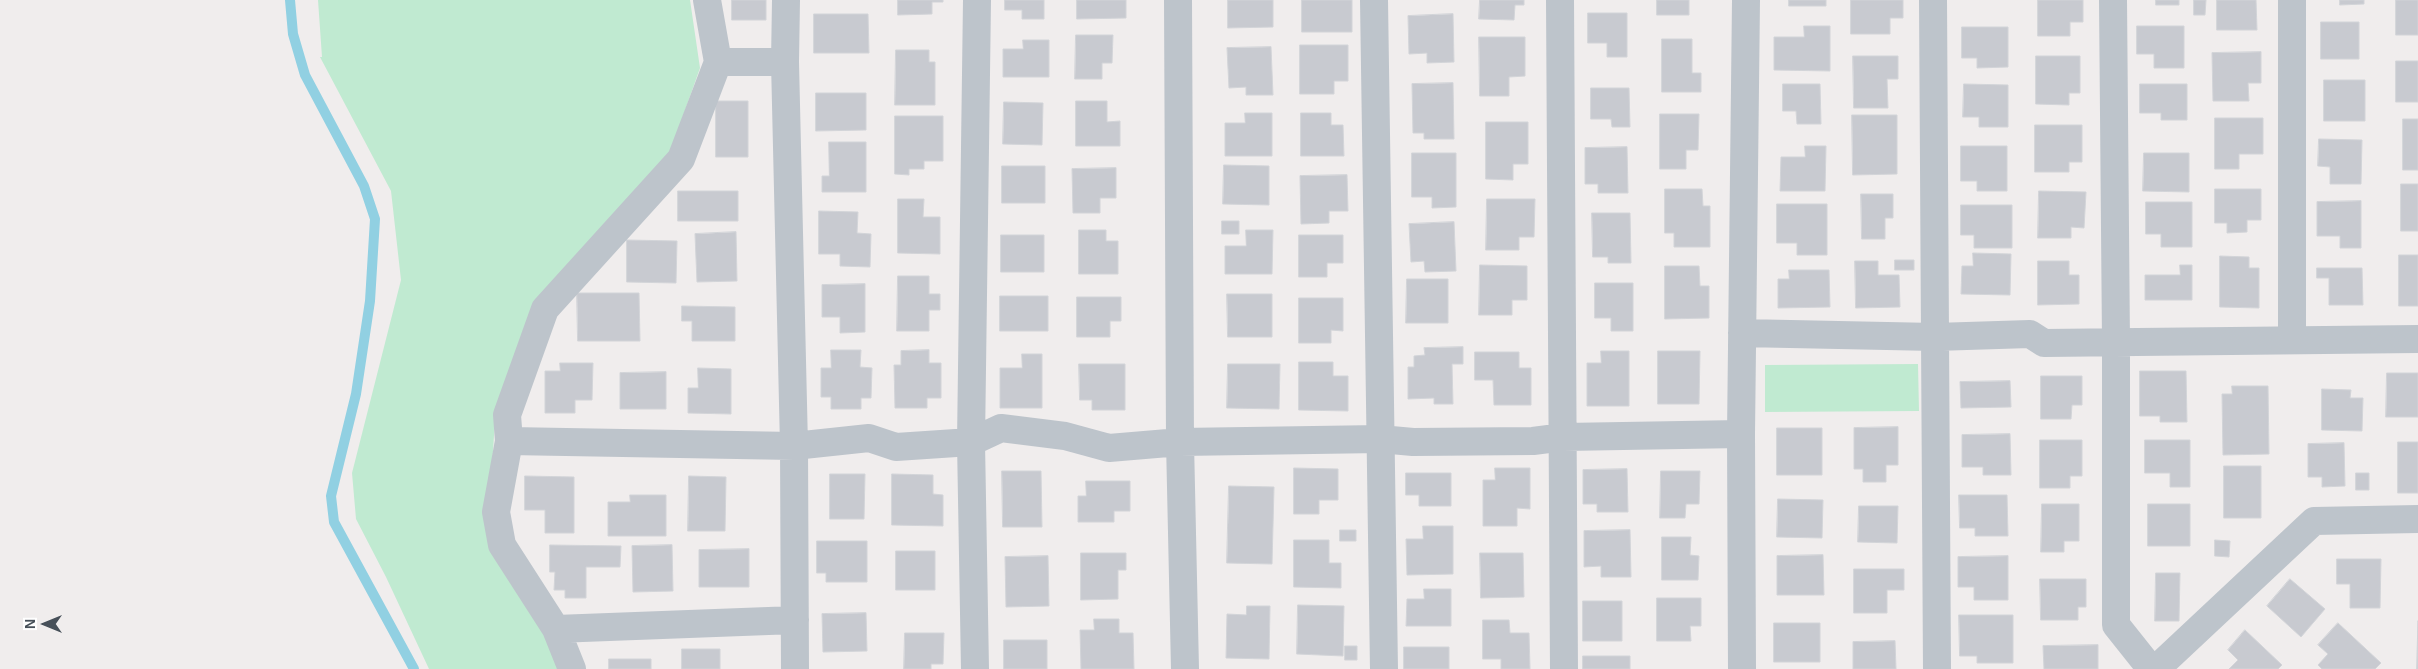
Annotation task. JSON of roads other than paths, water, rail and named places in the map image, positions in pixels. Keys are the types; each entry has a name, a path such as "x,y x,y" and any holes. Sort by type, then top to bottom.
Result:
{"street":[{"path":"572,669 556,630 502,545 496,512 509,441 507,414 545,309 680,159 718,62 707,0"},
{"path":"786,0 785,62 794,446 795,669"},
{"path":"974,669 971,442 977,0"},
{"path":"1178,0 1180,442 1186,669"},
{"path":"1374,0 1384,669"},
{"path":"1560,0 1564,669"},
{"path":"1742,669 1741,434 1746,0"},
{"path":"1933,0 1938,669"},
{"path":"2113,0 2116,625 2151,669"},
{"path":"2292,0 2292,338"},
{"path":"718,62 785,62"},
{"path":"1742,333 1935,338 2030,334 2044,343 2292,338 2418,339"},
{"path":"509,441 794,446 870,438 896,447 971,442 1001,428 1065,436 1109,448 1180,442 1380,439 1413,442 1533,441 1564,437 1741,434"},
{"path":"2156,669 2314,521 2418,520"},
{"path":"556,630 795,620"}],"waterway":[{"path":"290,0 293,34 305,75 364,186 375,219 370,301 356,394 331,496 334,522 414,669"}]}
